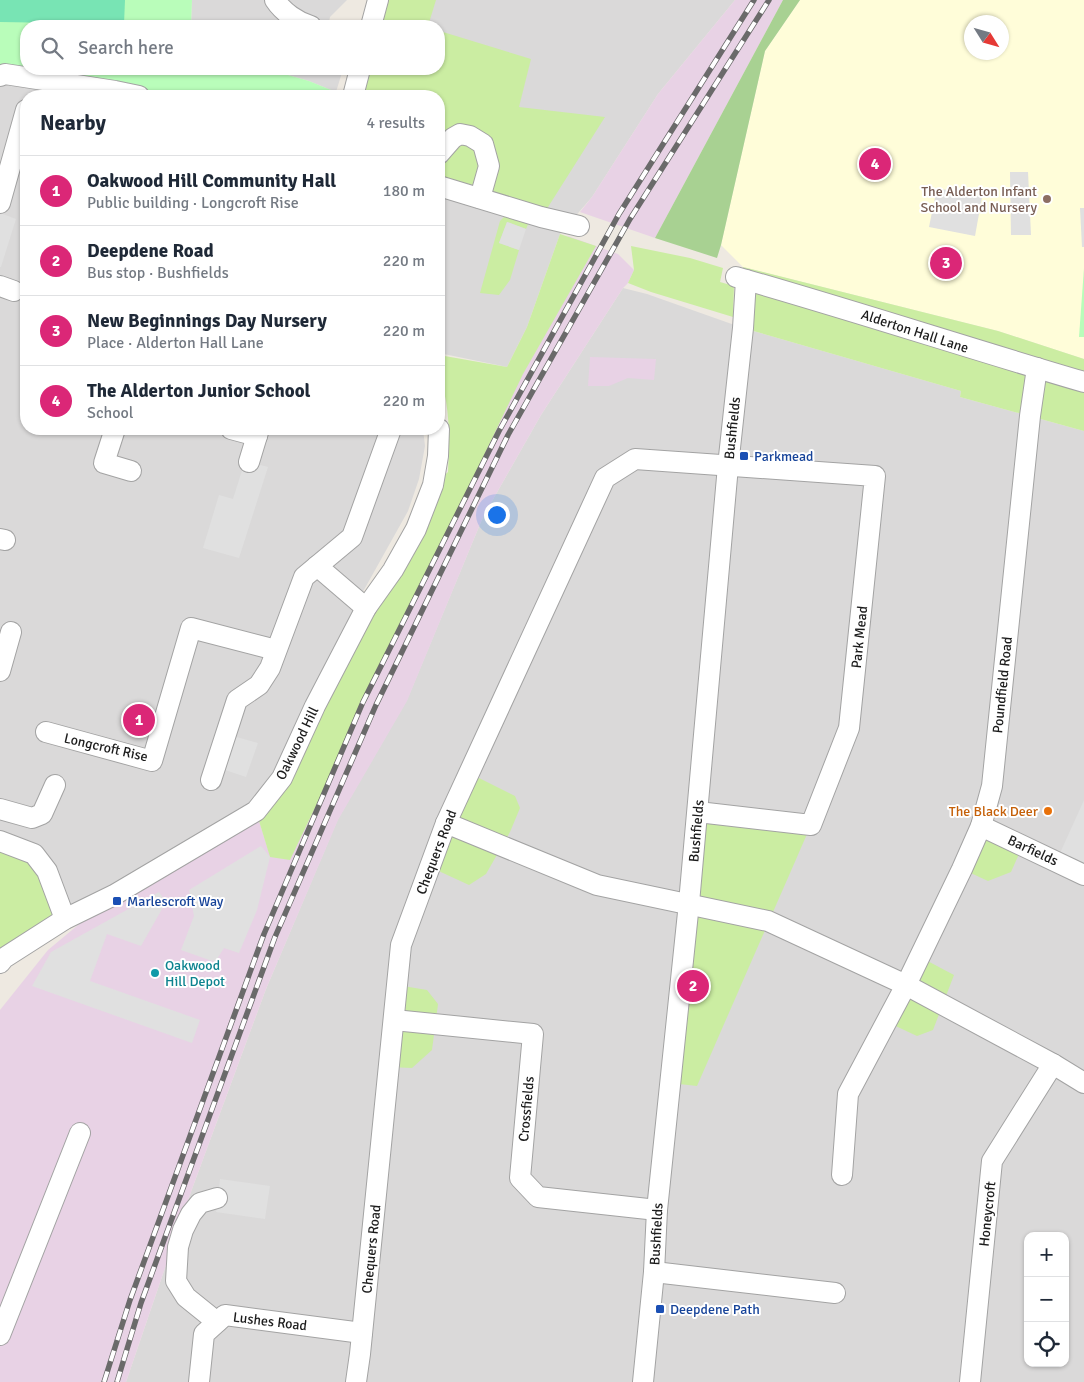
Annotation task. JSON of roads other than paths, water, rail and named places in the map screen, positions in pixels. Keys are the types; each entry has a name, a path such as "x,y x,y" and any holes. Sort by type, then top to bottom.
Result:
{"street":[{"path":"275,0 284,10 298,20"},
{"path":"373,20 378,0"},
{"path":"0,76 5,74 32,88 87,90"},
{"path":"355,90 358,75"},
{"path":"0,203 20,131"},
{"path":"445,147 453,138 460,134 470,136 483,144 489,166 480,198"},
{"path":"445,188 541,217 579,226"},
{"name":"Alderton Hall Lane","path":"741,278 1084,382"},
{"name":"Bushfields","path":"643,1382 654,1272 657,1210 698,812 728,466 743,328 741,278"},
{"name":"Poundfield Road","path":"906,985 981,826 992,786 1030,416 1037,368"},
{"path":"113,435 104,463 131,471"},
{"path":"249,462 257,435"},
{"path":"211,780 237,700 259,685 270,668 304,577 352,537 389,435"},
{"name":"Oakwood Hill","path":"0,963 4,958 65,919 114,895 256,811 282,778 315,706 366,608 393,570 416,528 433,485 438,456 439,435"},
{"name":"Chequers Road","path":"356,1382 401,944 446,823 605,478 635,459 728,466"},
{"name":"Park Mead","path":"698,812 811,825 849,728 875,476 728,466"},
{"path":"317,566 366,608"},
{"name":"Longcroft Rise","path":"46,732 152,761 191,628 276,650"},
{"path":"0,671 11,632"},
{"path":"0,809 32,818 42,814 55,784"},
{"path":"446,823 597,885 768,921 906,985 1053,1064 1084,1083"},
{"name":"Barfields","path":"981,826 1084,875"},
{"path":"0,841 34,854 47,871 65,919"},
{"path":"842,1175 848,1094 906,985"},
{"name":"Crossfields","path":"394,1020 533,1034 520,1178 538,1197 657,1210"},
{"name":"Honeycroft","path":"970,1382 992,1161 1053,1064"},
{"path":"0,1336 80,1133"},
{"path":"217,1322 186,1297 176,1281 178,1247 190,1214 200,1203 218,1198"},
{"path":"654,1272 835,1293"},
{"name":"Lushes Road","path":"199,1382 204,1334 225,1315 362,1333"}],"railway":[{"path":"104,1382 130,1300 264,934 363,702 499,431 619,214 754,0"},
{"path":"117,1382 141,1303 275,937 376,705 508,435 630,219 769,0"}],"place":[{"name":"The Alderton Junior School","path":"875,164"},
{"name":"The Alderton Infant School and Nursery","path":"1047,199"},
{"name":"New Beginnings Day Nursery","path":"946,263"},
{"name":"Parkmead","path":"744,456"},
{"name":"Oakwood Hill Community Hall","path":"139,720"},
{"name":"The Black Deer","path":"1048,811"},
{"name":"Marlescroft Way","path":"117,901"},
{"name":"Oakwood Hill Depot","path":"155,973"},
{"name":"Deepdene Road","path":"693,986"},
{"name":"Deepdene Path","path":"660,1309"}]}
